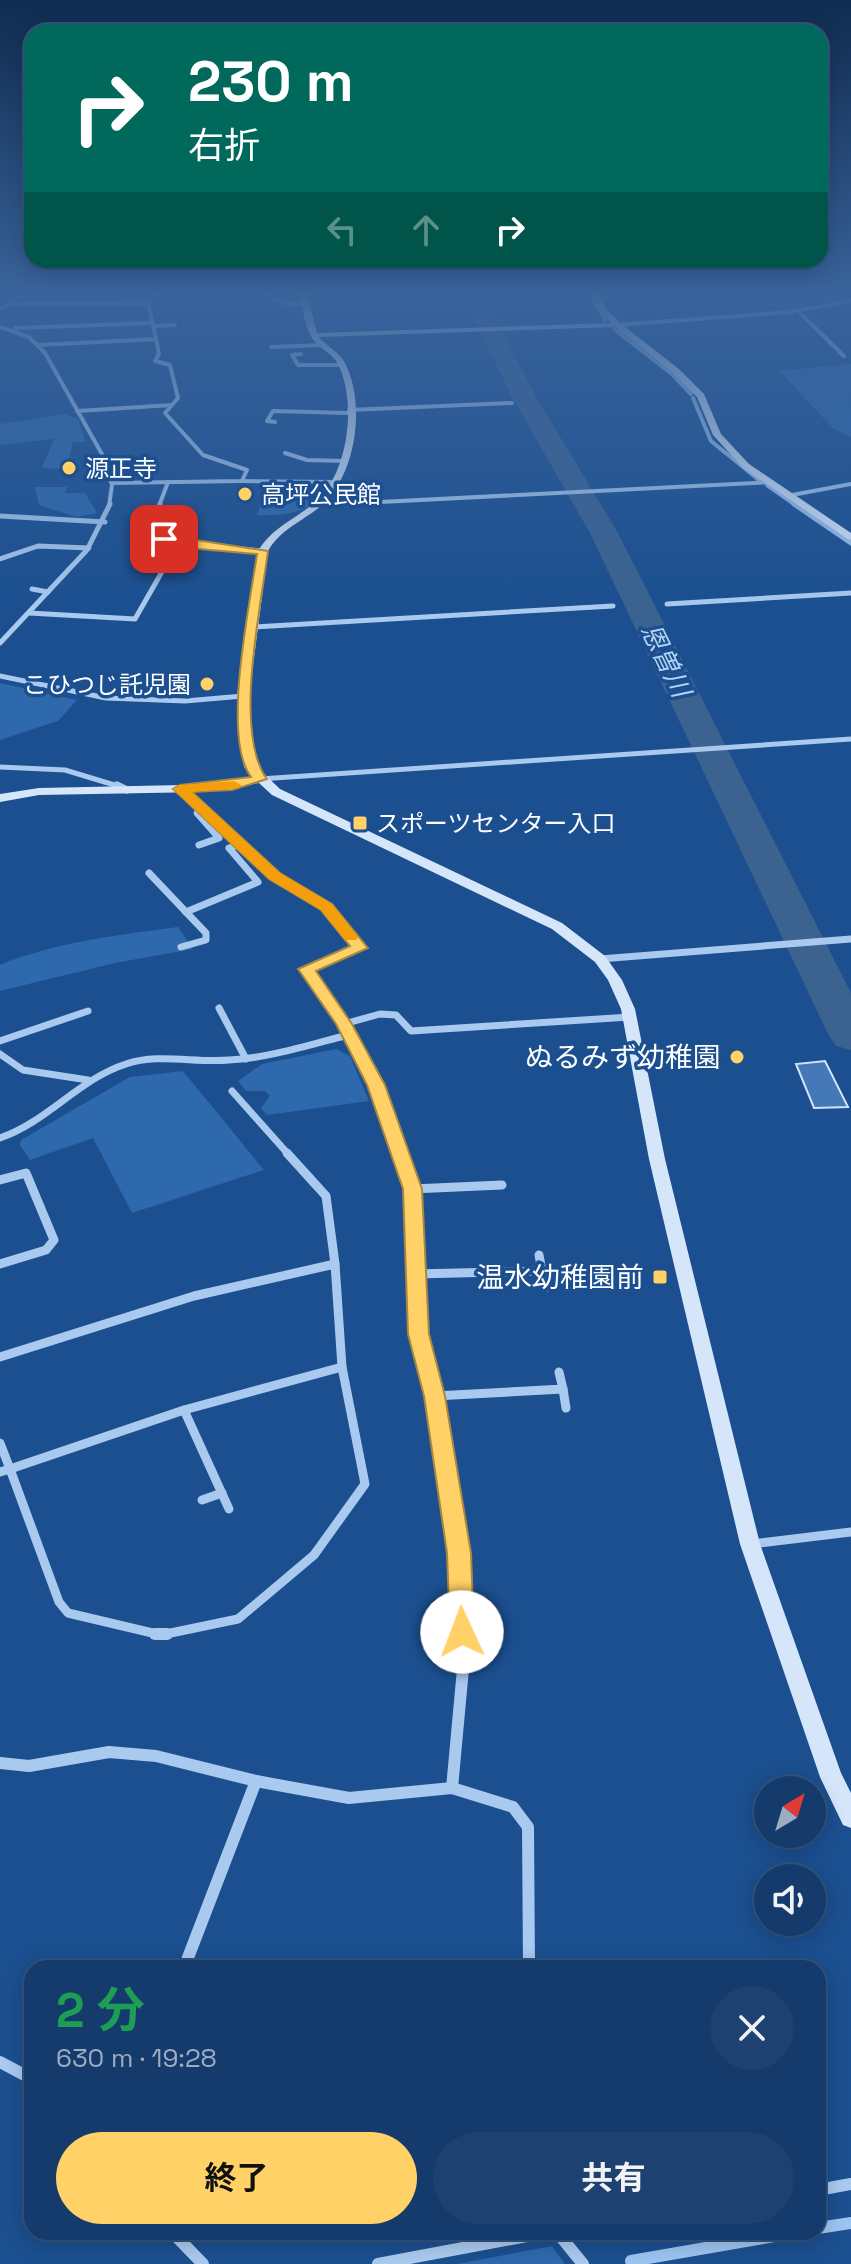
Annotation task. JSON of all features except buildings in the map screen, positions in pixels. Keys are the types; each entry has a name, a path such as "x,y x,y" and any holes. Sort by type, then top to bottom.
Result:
{"street":[{"path":"0,643 89,548 105,522 112,483 68,396"},
{"path":"178,396 165,413 170,421 208,459 245,468 242,481"},
{"path":"348,396 346,461 337,482 321,501 274,532 263,551 243,696 250,767 260,779 314,811 557,926 600,959 615,980 630,1017 657,1159 750,1544 831,1777 851,1817"},
{"path":"701,396 717,435 746,466 851,537"},
{"path":"267,421 273,411 348,411 512,403"},
{"path":"77,411 172,405"},
{"path":"257,421 275,422"},
{"path":"285,453 307,460 346,461"},
{"path":"168,482 153,521 164,539 175,543 263,551"},
{"path":"112,483 337,482"},
{"path":"321,501 341,504 772,482"},
{"path":"792,495 827,486 851,484"},
{"path":"0,509 0,516 105,522"},
{"path":"29,613 135,619 175,543"},
{"path":"0,559 38,546 89,548"},
{"path":"32,589 48,592"},
{"path":"667,604 851,593"},
{"path":"252,627 613,606"},
{"path":"0,676 106,698 185,701 243,696"},
{"path":"0,798 32,790 232,786 260,779 851,739"},
{"path":"0,767 26,765 112,781 127,790"},
{"path":"180,789 280,880 326,907 360,948 306,969 344,1024 376,1085 412,1189 421,1355 435,1396 460,1583 464,1658 452,1788"},
{"path":"199,845 219,838 197,813 202,806"},
{"path":"186,912 258,882 229,848 242,844"},
{"path":"149,873 206,933 206,940 181,947"},
{"path":"162,887 176,882"},
{"path":"600,959 851,939"},
{"path":"219,1008 246,1059"},
{"path":"0,1041 88,1011"},
{"path":"344,1024 380,1014 396,1015 411,1031 630,1017"},
{"path":"0,1138 35,1119 88,1080 125,1064 159,1057 215,1061 246,1059 348,1035"},
{"path":"0,1054 23,1070 88,1080"},
{"path":"0,1443 5,1471 59,1602 68,1613 161,1635 238,1619 314,1555 365,1484 342,1367 335,1264 326,1196 232,1091"},
{"path":"0,1180 26,1173 54,1240 46,1250 0,1264"},
{"path":"412,1189 502,1185"},
{"path":"539,1255 548,1287"},
{"path":"0,1357 194,1296 335,1264"},
{"path":"415,1274 542,1271"},
{"path":"5,1471 184,1410 342,1367"},
{"path":"559,1372 566,1408"},
{"path":"435,1396 563,1389"},
{"path":"184,1410 229,1509"},
{"path":"202,1500 222,1493"},
{"path":"750,1544 851,1532"},
{"path":"0,1763 29,1766 109,1752 156,1756 256,1781 349,1798 452,1788 513,1807 528,1827 529,1960"},
{"path":"187,1960 256,1781"},
{"path":"0,2062 24,2075"},
{"path":"826,2189 851,2184"},
{"path":"180,2240 203,2264"},
{"path":"378,2264 506,2240"},
{"path":"564,2240 583,2264"}],"shaded area":[{"path":"802,396 851,396 851,437 833,428"},
{"path":"64,414 78,419 86,442 73,442 67,469 42,468 54,439 0,445 0,424"},
{"path":"319,486 327,486 322,495 306,508 287,514 257,515 263,499 305,498 307,493 316,493"},
{"path":"35,487 67,487 65,493 85,493 97,513 77,517 39,505"},
{"path":"0,683 77,700 58,721 0,740"},
{"path":"178,927 193,949 115,963 0,991 0,965 21,957 88,940"},
{"path":"336,1049 350,1056 369,1101 267,1115 261,1108 270,1096 265,1091 246,1091 238,1081 262,1064"},
{"path":"183,1071 264,1170 132,1213 93,1138 30,1160 20,1145 21,1140 130,1077"},
{"path":"552,2246 565,2264 457,2264"}],"waterway":[{"name":"恩曽川","path":"523,396 604,533 851,1036"},
{"path":"693,398 711,441 759,480"},
{"path":"767,485 797,506"},
{"path":"794,504 851,543"},
{"path":"826,2227 851,2223"},
{"path":"631,2261 752,2240"}],"slow traffic":[{"path":"234,785 180,789 232,833 275,876 326,907 350,937"}],"place":[{"name":"源正寺","path":"69,468"},
{"name":"高坪公民館","path":"245,494"},
{"name":"こひつじ託児園","path":"207,684"},
{"name":"スポーツセンター入口","path":"360,823"},
{"name":"ぬるみず幼稚園","path":"737,1057"},
{"name":"温水幼稚園前","path":"660,1277"}],"route":[{"path":"164,539 175,543 263,551 243,696 250,767 260,779 232,786 180,789 232,833 275,876 326,907 360,948 306,969 344,1024 376,1085 406,1163 412,1189 421,1355 435,1396 459,1553 462,1632"}]}
